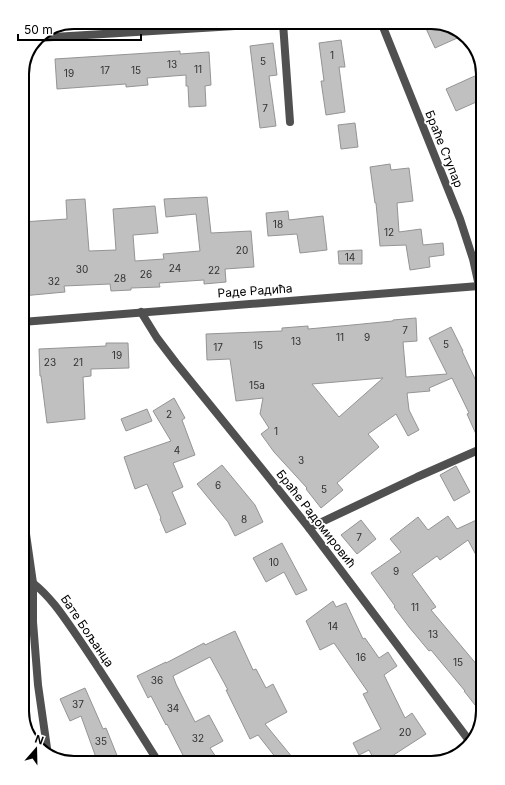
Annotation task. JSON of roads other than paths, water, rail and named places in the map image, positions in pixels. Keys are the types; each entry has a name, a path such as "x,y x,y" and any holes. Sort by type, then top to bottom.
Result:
{"street":[{"path":"48,37 185,29"},
{"path":"283,29 290,122"},
{"name":"Браће Ступар","path":"384,29 460,219 476,272"},
{"name":"Раде Радића","path":"29,321 476,286"},
{"name":"Браће Радомировић","path":"141,312 157,338 176,363 309,528 467,738"},
{"path":"309,528 476,451"},
{"path":"29,555 33,583 33,622 38,685 44,729"},
{"name":"Бате Бољанца","path":"33,583 44,591 53,601 92,658 155,756"}]}
